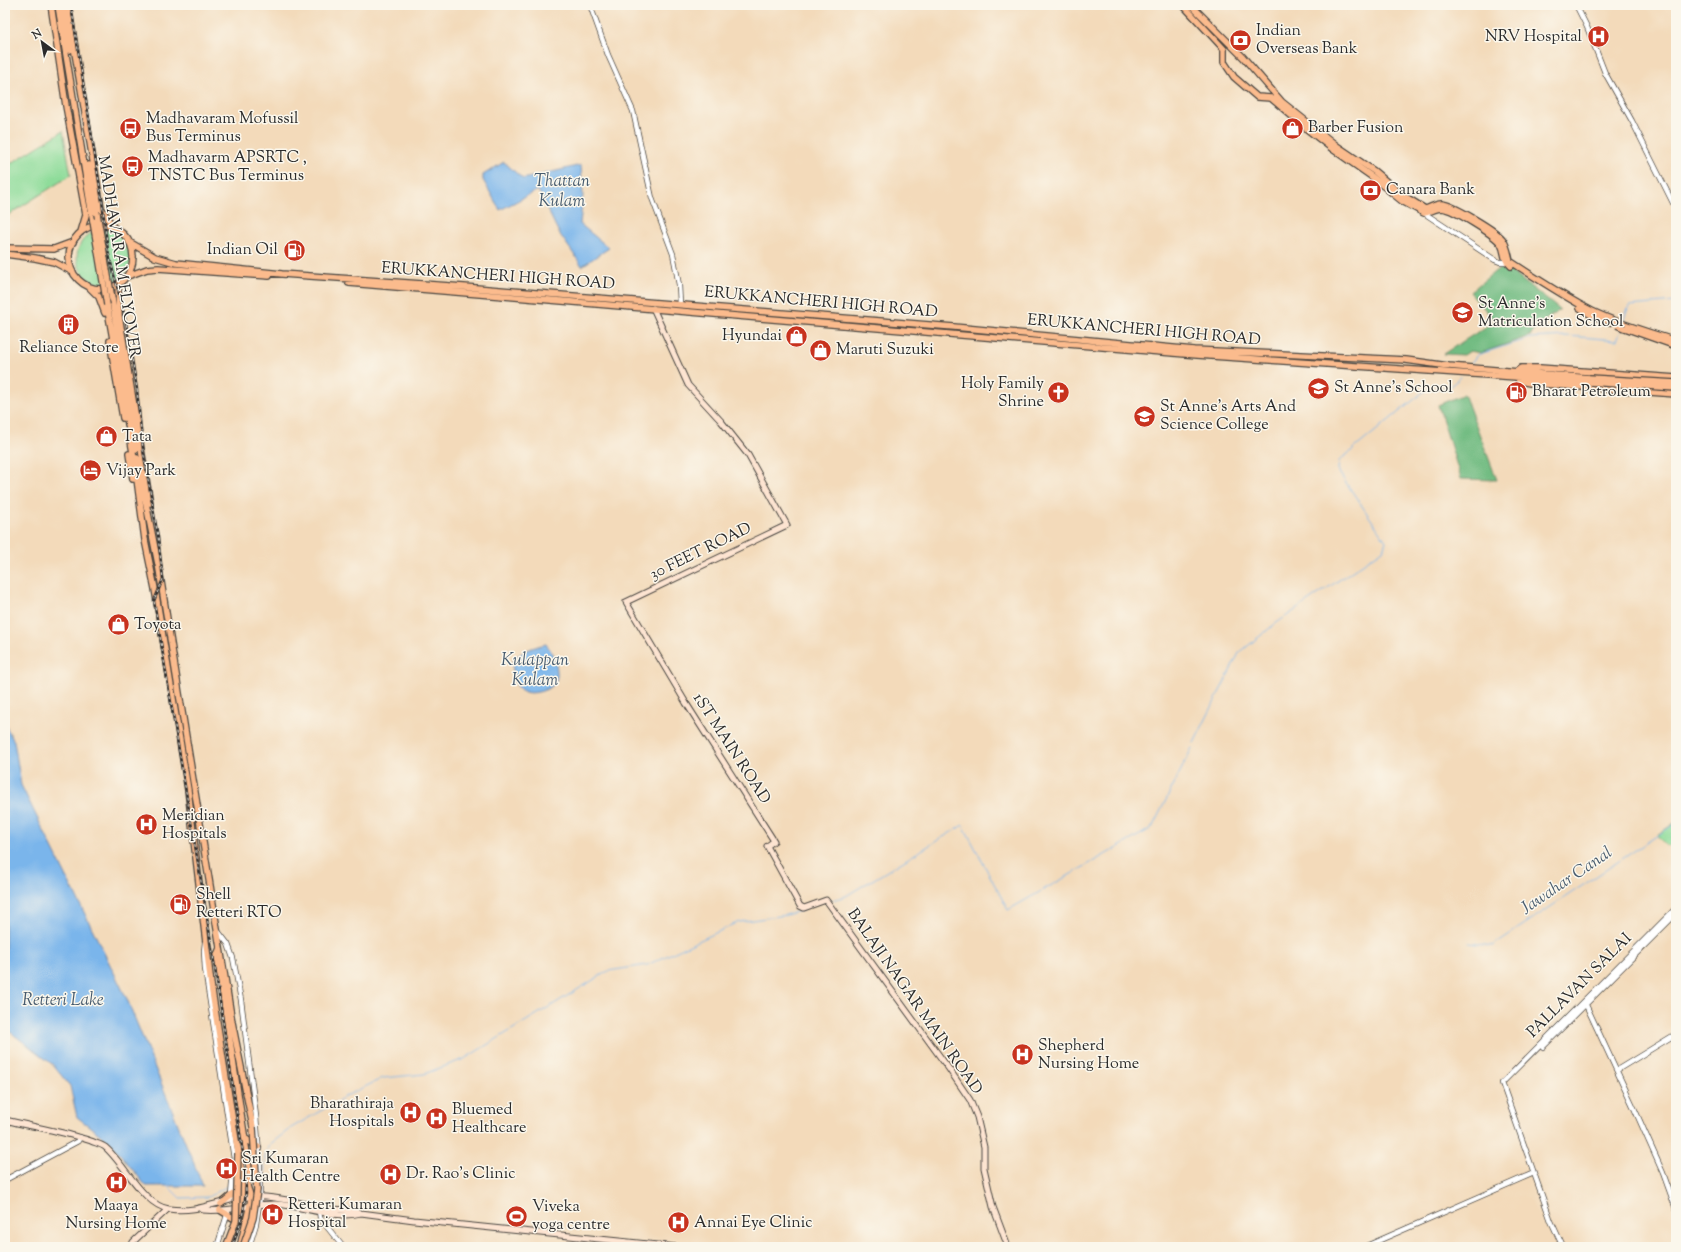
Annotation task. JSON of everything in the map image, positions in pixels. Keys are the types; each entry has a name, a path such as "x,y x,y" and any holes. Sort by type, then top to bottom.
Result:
{"main road":[{"path":"51,5 66,106 86,215 81,232"},
{"name":"MADHAVARAM FLYOVER","path":"58,5 142,507 148,514"},
{"name":"MADHAVARAM FLYOVER","path":"62,5 142,507"},
{"path":"67,5 101,208 113,227 122,233 129,242 133,260 125,277 118,284 103,288 88,286"},
{"path":"1184,5 1224,48 1224,62 1234,77 1257,97 1271,98 1307,129 1402,201 1424,213 1442,208 1456,213 1492,235 1500,243 1509,262 1532,280 1591,315 1618,323 1676,346"},
{"path":"1191,5 1237,52 1273,92 1310,126 1422,208 1425,209 1443,204 1458,210 1498,234 1503,240 1509,262"},
{"path":"73,272 70,257 73,242 81,232 96,225 113,227"},
{"path":"5,248 54,249 73,242"},
{"name":"ERUKKANCHERI HIGH ROAD","path":"129,242 155,258 176,263 282,274 680,304 1144,348 1406,360 1449,369 1474,368 1516,374"},
{"path":"5,254 54,262 73,272 80,281 88,286 99,297 104,308 129,449 137,508 142,507 187,784 195,862 200,887 207,950 238,1153 236,1221 228,1247"},
{"path":"153,268 155,258"},
{"path":"125,277 153,268 306,278 882,329 1001,335"},
{"path":"118,284 119,316 150,508 148,514 160,576 232,1022 253,1127 256,1190 253,1218 243,1247"},
{"name":"30 FEET ROAD","path":"626,602 787,525 748,456 721,421 688,385 653,308"},
{"path":"1624,326 1676,341"},
{"path":"1144,348 1449,369 1465,373 1516,374 1589,380 1675,392"},
{"path":"1516,374 1521,368 1540,368 1675,379"},
{"path":"1516,374 1519,381 1530,383 1675,392"},
{"path":"1589,380 1675,379"},
{"path":"1675,379 1675,392"},
{"name":"1ST MAIN ROAD","path":"626,602 686,703 774,841 767,846 792,892 802,907 827,902"},
{"name":"BALAJI NAGAR MAIN ROAD","path":"827,902 970,1100 977,1117 984,1147 984,1168 993,1207 1008,1247"},
{"path":"220,948 217,955 248,1149 249,1167 247,1186 251,1198 246,1228 240,1247"},
{"path":"207,950 211,957 243,1167 238,1221 228,1247"},
{"path":"5,1120 80,1137 104,1146 125,1169 146,1197 168,1209 213,1211 230,1201 241,1198 260,1198 284,1200 340,1210 414,1220 677,1247"},
{"path":"246,1139 258,1147"},
{"path":"248,1149 259,1157"},
{"path":"220,1207 232,1194 242,1188"},
{"path":"228,1211 240,1206 277,1204 353,1215 361,1213"},
{"path":"220,1207 228,1211 238,1221"},
{"path":"131,1247 133,1242 168,1209"},
{"path":"246,1228 256,1224"}],"street":[{"path":"590,5 608,55 633,111 652,198 673,254 679,285 680,304"},
{"path":"1576,5 1588,27 1605,73 1632,121 1676,209"},
{"path":"1424,213 1494,260 1509,262"},
{"name":"PALLAVAN SALAI","path":"1503,1084 1676,908"},
{"path":"1562,1247 1503,1084 1676,915"},
{"path":"218,931 228,944 234,963 241,1000 254,1096 259,1157 260,1198 256,1224 249,1247"},
{"path":"207,940 204,945 205,969 234,1159 232,1194 230,1201"},
{"path":"1586,1004 1663,1174 1676,1209"},
{"path":"1617,1070 1676,1034"},
{"path":"5,1180 78,1141 80,1137"},
{"path":"1364,1247 1534,1173"},
{"path":"217,1247 228,1211"},
{"path":"319,1211 320,1218 343,1247"}],"green space":[{"path":"63,131 71,175 5,217 5,167"},
{"path":"104,230 114,232 123,238 129,247 131,257 129,267 123,276 114,282 104,284 94,282 85,276 79,267 77,257 79,247 85,238 94,232"},
{"path":"1503,265 1560,310 1536,326 1530,336 1481,353 1470,351 1464,355 1443,354 1495,321 1470,292"},
{"path":"1464,394 1497,480 1461,479 1438,405"},
{"path":"1676,822 1676,845 1667,847 1657,835"}],"water":[{"name":"Thattan Kulam","path":"504,162 523,179 581,165 583,195 580,224 609,248 582,266 559,233 538,190 500,210 483,180 483,175"},
{"name":"Kulappan Kulam","path":"546,644 556,663 556,680 553,685 544,690 530,693 524,692 516,685 513,673 513,660 528,650"},
{"name":"Retteri Lake","path":"5,725 14,741 21,785 127,999 203,1186 146,1186 111,1143 77,1117 70,1086 52,1064 5,1028"}],"waterway":[{"path":"1623,321 1629,306 1676,302"},
{"path":"1471,363 1477,355 1531,338 1568,336 1617,340 1621,330"},
{"path":"1194,743 1239,653 1275,624 1383,550 1386,541 1340,474 1338,469 1339,461 1427,389 1448,388 1461,377"},
{"path":"829,901 846,896 963,825 1008,910 1152,828 1192,748"},
{"name":"Jawahar Canal","path":"1469,943 1492,946 1676,823"},
{"path":"261,1180 264,1180 265,1155 269,1145 291,1128 348,1095 383,1078 424,1074 464,1059 608,971 647,965 739,922 786,915 803,910"},
{"path":"168,1186 180,1198 208,1197 230,1185"}],"railway":[{"path":"71,5 102,201 108,251 126,322 137,389 143,450 158,537 163,579 154,601 209,929 245,1167 246,1193 242,1218 232,1247"}],"place":[{"name":"NRV Hospital","path":"1598,37"},
{"name":"Indian Overseas Bank","path":"1241,40"},
{"name":"Madhavaram Mofussil Bus Terminus","path":"131,128"},
{"name":"Barber Fusion","path":"1293,128"},
{"name":"Madhavarm APSRTC , TNSTC Bus Terminus","path":"132,167"},
{"name":"Canara Bank","path":"1371,190"},
{"name":"Indian Oil","path":"294,250"},
{"name":"St Anne's Matriculation School","path":"1462,313"},
{"name":"Reliance Store","path":"69,325"},
{"name":"Hyundai","path":"797,336"},
{"name":"Maruti Suzuki","path":"820,350"},
{"name":"St Anne's School","path":"1319,388"},
{"name":"Bharat Petroleum","path":"1517,392"},
{"name":"Holy Family Shrine","path":"1059,393"},
{"name":"St Anne's Arts And Science College","path":"1144,416"},
{"name":"Tata","path":"106,437"},
{"name":"Vijay Park","path":"90,471"},
{"name":"Toyota","path":"119,625"},
{"name":"Meridian Hospitals","path":"147,825"},
{"name":"Shell Retteri RTO","path":"181,904"},
{"name":"Shepherd Nursing Home","path":"1022,1055"},
{"name":"Bharathiraja Hospitals","path":"410,1113"},
{"name":"Bluemed Healthcare","path":"437,1119"},
{"name":"Sri Kumaran Health Centre","path":"227,1168"},
{"name":"Dr. Rao's Clinic","path":"391,1174"},
{"name":"Maaya Nursing Home","path":"116,1183"},
{"name":"Retteri Kumaran Hospital","path":"272,1214"},
{"name":"Viveka yoga centre","path":"516,1216"},
{"name":"Annai Eye Clinic","path":"679,1223"}]}
